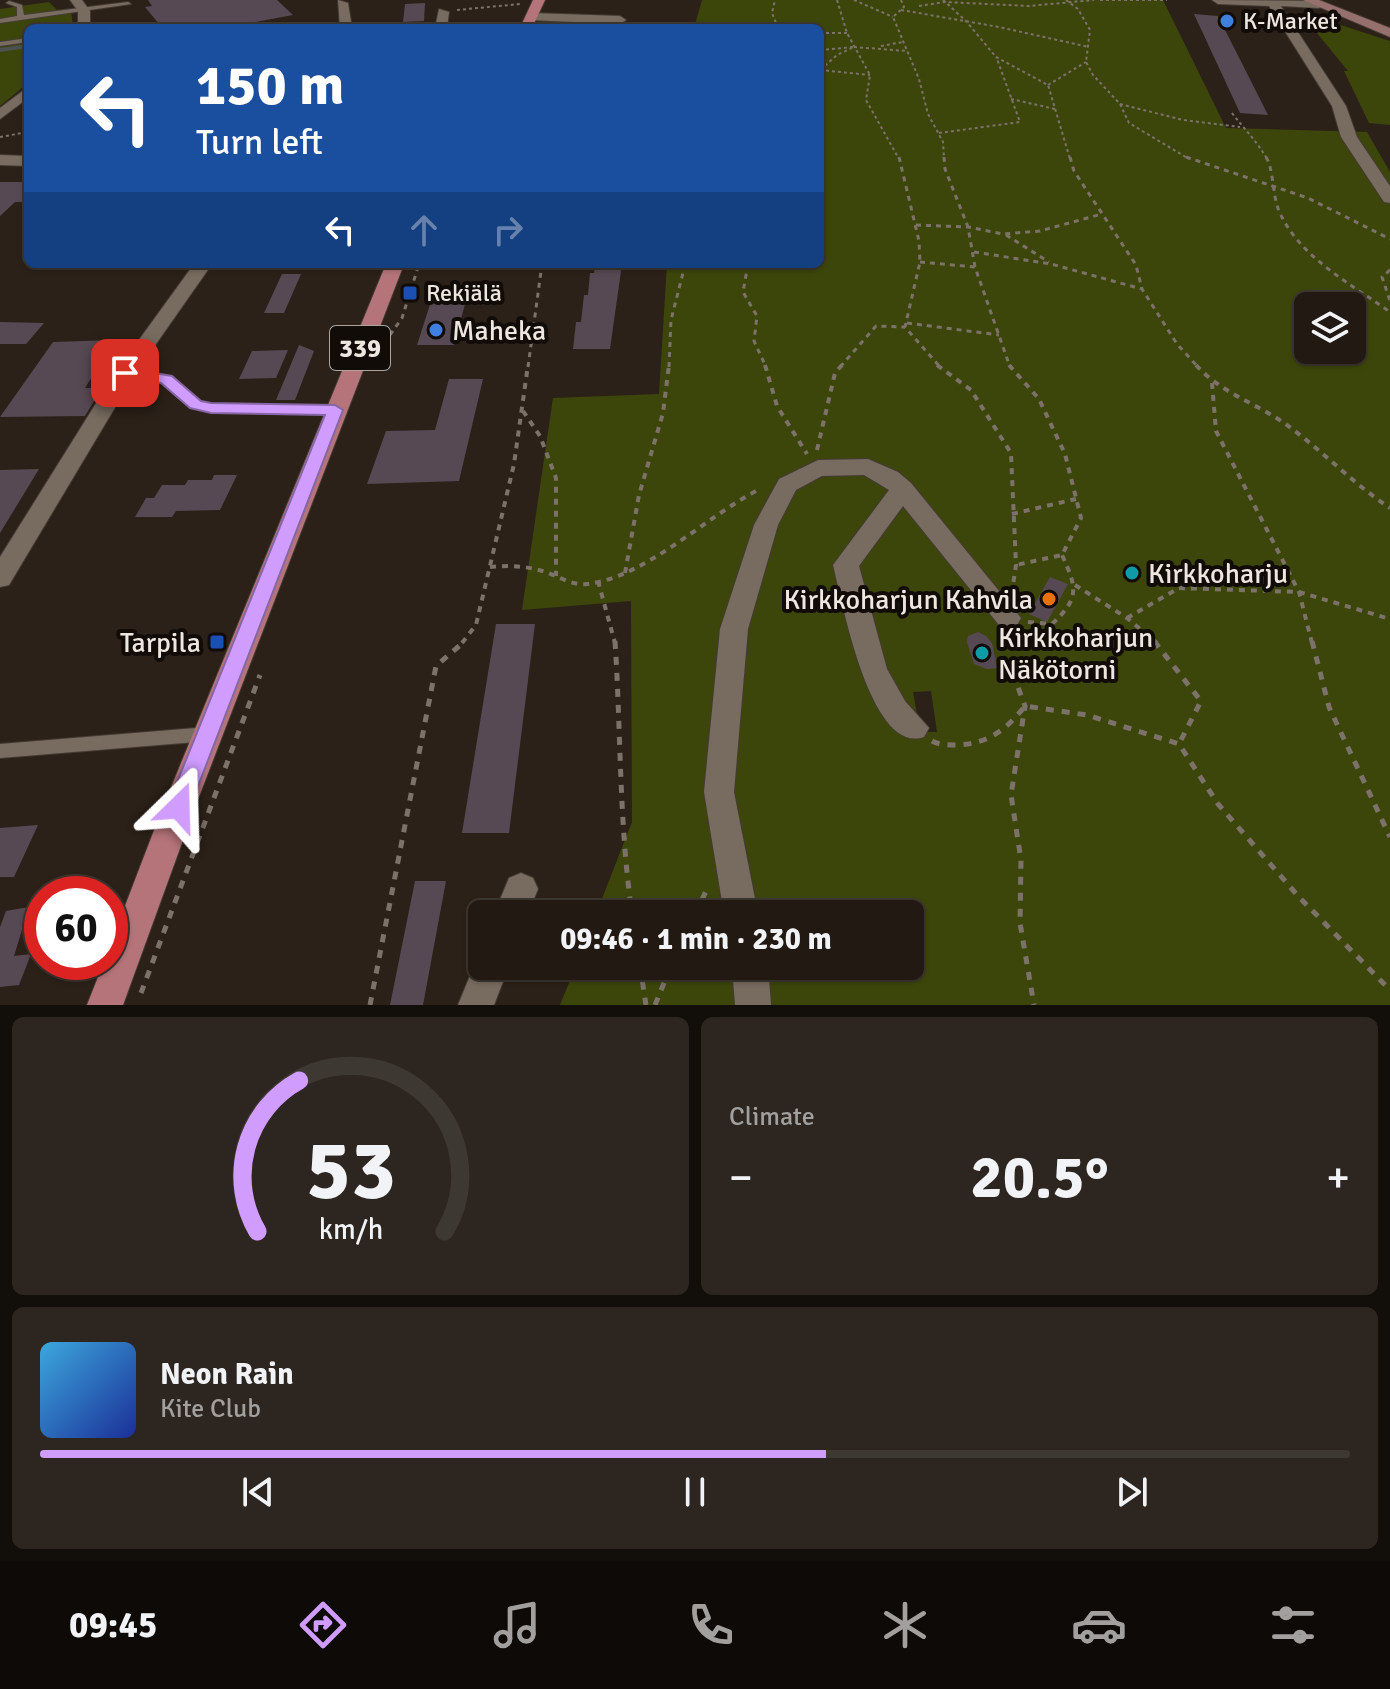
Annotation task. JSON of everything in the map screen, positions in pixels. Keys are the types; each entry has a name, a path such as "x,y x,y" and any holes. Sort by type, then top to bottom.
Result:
{"main road":[{"path":"529,23 538,1"},
{"path":"1314,2 1390,33"},
{"name":"339","path":"105,1005 208,734 393,268"}],"street":[{"path":"1218,0 1314,2"},
{"path":"1273,1 1339,106 1349,137 1390,198"},
{"path":"342,3 345,24"},
{"path":"442,24 443,12"},
{"path":"529,23 620,19"},
{"path":"0,115 24,94"},
{"path":"0,160 24,161"},
{"path":"0,578 125,373 200,268"},
{"path":"738,900 719,792 734,629 766,525 787,485 818,468 868,467 890,478 903,489 1008,618"},
{"path":"903,489 846,565 873,671 895,709 914,728"},
{"path":"476,1005 486,980"},
{"path":"751,980 753,1005"}],"lane":[{"path":"9,3 20,6 21,18"},
{"path":"0,21 80,6 128,4"},
{"path":"0,44 24,41"},
{"path":"125,373 166,379 196,405 211,408 335,410"},
{"path":"0,751 208,734"}],"path":[{"path":"775,0 772,13 776,24"},
{"path":"837,0 847,33 870,75 866,100 898,154 916,225 920,262 906,325 935,364 971,390 1011,453 1016,565 1008,618 1014,635 1012,671 1025,706 1011,795 1021,860 1020,923 1034,1005"},
{"path":"854,0 893,17 919,79 928,114 943,142 945,169 968,227 975,267 1009,366 1039,399 1065,454 1081,518 1062,555"},
{"path":"893,17 904,7 901,0"},
{"path":"919,6 930,0"},
{"path":"901,10 944,1 1029,6 1094,0"},
{"path":"1100,0 1167,0"},
{"path":"443,12 538,1"},
{"path":"939,133 1020,122 996,57 966,21 944,1"},
{"path":"1068,1 1078,9 1090,30 1086,62 1093,75 1120,104 1129,123 1195,162 1308,198 1390,239"},
{"path":"901,10 919,16 966,21 1089,47"},
{"path":"824,33 847,33"},
{"path":"875,47 903,42"},
{"path":"824,66 837,55 854,47"},
{"path":"824,50 875,47 907,51"},
{"path":"996,57 1048,85 1074,171 1136,265 1142,289 1177,344 1212,383 1283,422 1364,491 1390,508"},
{"path":"1048,85 1086,62"},
{"path":"824,70 870,75"},
{"path":"1011,99 1055,109"},
{"path":"1120,104 1183,120 1242,127"},
{"path":"1232,113 1242,127 1254,136 1270,164 1273,178 1271,188 1280,214 1304,247 1390,312"},
{"path":"0,137 24,133"},
{"path":"916,225 968,227 1003,234 1040,231 1103,214"},
{"path":"1003,234 1051,264"},
{"path":"974,252 1051,264 1142,289"},
{"path":"920,262 975,267"},
{"path":"370,1005 436,666 470,636 476,625 523,411 541,268"},
{"path":"625,573 639,495 663,413 669,376 671,320 684,268"},
{"path":"747,268 743,292 757,316 754,341 769,373 777,406 795,439 818,468"},
{"path":"1390,270 1382,277 1390,301"},
{"path":"818,468 817,449 835,373 876,326 906,325 1000,336"},
{"path":"1212,383 1216,431 1299,592 1329,707 1390,837"},
{"path":"523,411 540,436 556,478 556,576"},
{"path":"488,567 506,565 583,584 598,581 625,573 737,499 764,487"},
{"path":"1012,514 1076,499"},
{"path":"1016,565 1062,555"},
{"path":"1008,618 1044,626 1052,624 1072,606 1075,585 1062,555"},
{"path":"598,581 614,632 622,746 622,843 630,900"},
{"path":"1075,585 1127,618 1157,643 1201,701 1179,744"},
{"path":"1127,618 1179,588 1299,592 1390,619"},
{"path":"914,728 936,744 979,745 1008,730 1025,706"},
{"path":"1025,706 1087,715 1179,744 1218,804 1299,897 1390,990"},
{"path":"642,980 646,1005"},
{"path":"655,1005 665,980"}],"green space":[{"path":"702,0 1163,0 1226,128 1367,132 1390,172 1390,1005 560,1005 570,980 924,980 924,900 601,900 632,822 631,601 522,610 553,398 659,394 667,268 824,268 824,24 695,24","holes":["931,691 937,732 920,732 913,692"]},
{"path":"49,2 58,11 71,9 73,24 24,24 24,86 0,106 0,9"},
{"path":"1306,14 1390,41 1390,125 1369,123 1344,71 1348,71 1308,22"}],"building":[{"path":"148,0 277,0 293,15 245,24 159,24 145,7 152,6"},
{"path":"425,3 424,21 403,22 405,4"},
{"path":"1194,14 1218,16 1268,115 1240,113"},
{"path":"0,182 24,182 24,202 15,202 0,216"},
{"path":"595,268 621,268 610,349 573,349 576,322 581,322 584,295 588,295 590,273 594,273"},
{"path":"282,274 301,274 284,313 264,313"},
{"path":"435,289 469,289 454,345 417,345"},
{"path":"0,322 44,323 26,344 0,344"},
{"path":"115,340 85,388 102,388 85,416 0,417 53,342"},
{"path":"299,345 314,351 295,400 276,400"},
{"path":"288,350 276,378 239,379 252,351"},
{"path":"449,379 483,379 459,481 367,484 386,431 435,430"},
{"path":"39,469 0,533 0,470"},
{"path":"214,475 237,475 220,510 176,511 172,517 135,517 146,498 154,498 162,485 212,480"},
{"name":"Kirkkoharjun Kahvila","path":"1050,577 1068,584 1047,622 1029,614"},
{"path":"496,624 535,624 509,833 462,833"},
{"name":"Kirkkoharjun Näkötorni","path":"978,632 992,643 997,668 987,669 974,664 967,642 968,636"},
{"path":"38,825 14,877 0,877 0,828"},
{"path":"415,881 446,881 423,1005 390,1005"},
{"path":"24,908 24,923 14,956 24,955 24,972 19,985 0,987 0,927 6,911"}],"waterway":[{"path":"0,50 24,47"}],"place":[{"name":"K-Market","path":"1227,21"},
{"name":"Rekiälä","path":"410,293"},
{"name":"Maheka","path":"436,330"},
{"name":"Kirkkoharju","path":"1132,573"},
{"name":"Kirkkoharjun Kahvila","path":"1049,599"},
{"name":"Tarpila","path":"217,642"},
{"name":"Kirkkoharjun Näkötorni","path":"982,653"}],"route":[{"path":"125,373 166,379 196,405 211,408 335,410 179,807"}]}
